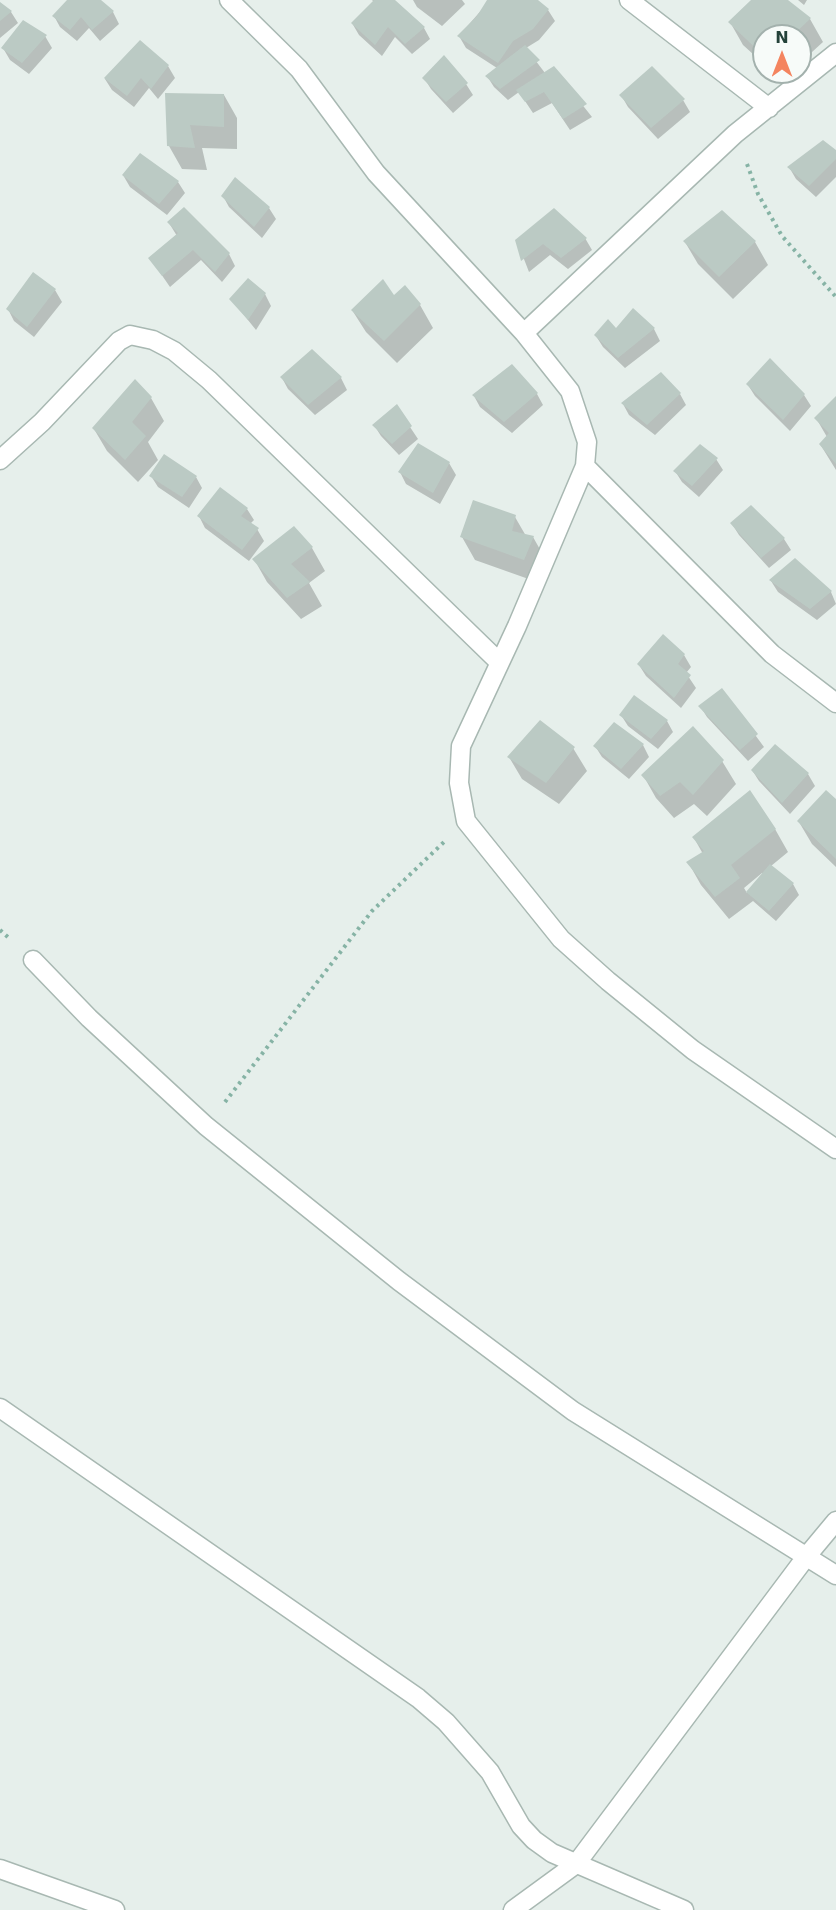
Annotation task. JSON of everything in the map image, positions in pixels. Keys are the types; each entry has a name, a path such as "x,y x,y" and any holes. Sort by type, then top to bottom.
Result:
{"lane":[{"path":"229,0 299,69 376,173 524,333 570,391 587,442 585,466 461,746 459,783 466,821 561,939 608,981 693,1050 836,1149"},
{"path":"629,0 769,108"},
{"path":"524,333 735,134 836,53"},
{"path":"0,460 42,422 119,341 130,335 153,340 174,351 209,380 499,662"},
{"path":"585,466 772,654 836,703"},
{"path":"33,960 89,1018 206,1126 399,1281 573,1411 836,1575"},
{"path":"0,1408 418,1698 446,1722 490,1772 520,1826 552,1853 663,1898 684,1910"},
{"path":"513,1910 576,1864 806,1557 836,1521"},
{"path":"0,1869 115,1910"}],"path":[{"path":"735,134 758,194 782,236 836,297"},
{"path":"206,1126 372,911 466,821"}],"building":[{"path":"67,0 101,0 114,11 92,30 81,17 70,30 52,16"},
{"path":"374,0 395,0 425,27 405,44 388,27 375,45 351,23"},
{"path":"487,0 538,0 549,9 533,29 513,41 498,63 457,36 477,16"},
{"path":"751,0 788,0 811,18 805,24 752,24 752,45 728,22"},
{"path":"0,2 12,11 0,21"},
{"path":"23,20 47,35 22,63 1,48"},
{"path":"140,40 169,65 151,89 141,78 127,96 104,78"},
{"path":"525,45 540,60 500,89 485,76"},
{"path":"444,55 468,83 446,102 422,78"},
{"path":"554,66 587,104 563,119 544,92 525,102 516,90"},
{"path":"652,66 685,99 651,128 619,95"},
{"path":"165,93 224,94 224,127 190,125 195,148 167,146"},
{"path":"823,140 836,150 836,159 809,186 787,167"},
{"path":"140,153 179,181 159,204 122,175"},
{"path":"235,177 270,207 254,227 221,196"},
{"path":"184,207 230,253 215,272 193,250 162,276 148,258 178,233 167,222"},
{"path":"554,208 587,238 561,258 543,244 521,261 515,240"},
{"path":"722,210 756,241 719,277 683,241"},
{"path":"33,272 56,289 27,327 6,309"},
{"path":"248,278 266,293 248,320 229,299"},
{"path":"383,279 394,295 405,285 421,304 384,341 351,310"},
{"path":"633,308 655,328 618,358 594,335 608,319 616,328"},
{"path":"312,349 342,377 308,405 280,377"},
{"path":"770,358 805,394 783,420 746,384"},
{"path":"512,364 538,393 504,422 472,395"},
{"path":"661,372 681,393 647,425 621,403"},
{"path":"135,379 152,397 132,422 146,436 125,460 92,428"},
{"path":"836,396 836,464 819,444 829,433 814,418"},
{"path":"397,404 412,426 392,444 372,425"},
{"path":"418,443 450,462 433,493 398,472"},
{"path":"700,444 718,458 692,486 673,471"},
{"path":"164,454 197,476 182,497 149,476"},
{"path":"220,487 248,508 241,516 259,528 242,550 197,516"},
{"path":"473,500 516,515 512,531 534,536 524,560 460,537"},
{"path":"751,505 785,538 761,558 730,523"},
{"path":"294,526 313,547 291,564 310,582 287,598 252,559"},
{"path":"795,558 832,591 810,609 769,580"},
{"path":"663,634 685,654 678,664 691,675 674,698 637,664"},
{"path":"722,688 758,734 740,750 698,706"},
{"path":"634,695 668,720 651,739 619,715"},
{"path":"540,720 575,747 546,783 507,757"},
{"path":"614,722 644,744 621,769 593,746"},
{"path":"693,726 724,760 693,795 680,782 660,796 641,775"},
{"path":"775,744 809,773 782,803 751,770"},
{"path":"750,790 776,829 731,865 740,878 715,897 686,862 704,851 692,837"},
{"path":"826,790 836,799 836,859 797,821"},
{"path":"770,864 794,883 769,911 746,892"}]}
